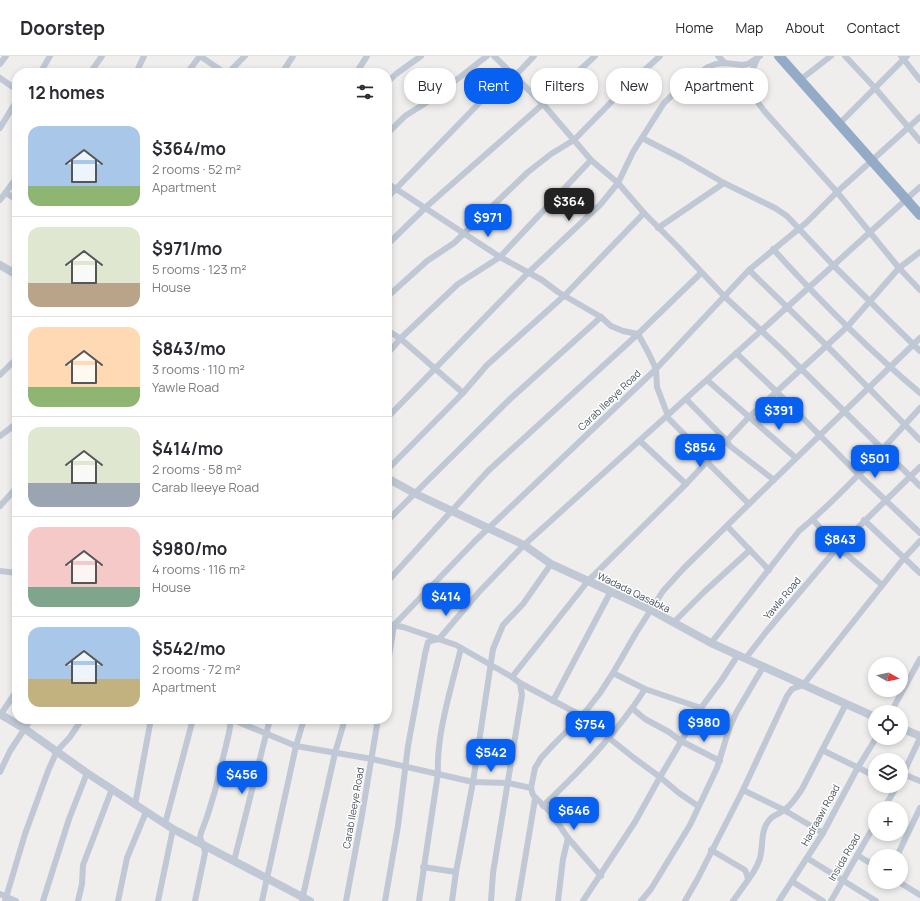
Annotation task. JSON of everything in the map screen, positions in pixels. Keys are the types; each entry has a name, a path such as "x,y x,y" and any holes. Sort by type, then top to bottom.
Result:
{"highway":[{"path":"779,56 920,215"}],"street":[{"path":"0,64 6,56"},
{"path":"43,68 50,56"},
{"path":"94,68 102,56"},
{"path":"138,68 144,56"},
{"path":"191,68 200,56 218,68"},
{"path":"233,68 246,56"},
{"path":"286,68 294,56"},
{"path":"359,68 367,56"},
{"path":"392,78 421,56"},
{"path":"392,129 405,116 432,99 487,56"},
{"path":"494,56 507,68"},
{"path":"523,68 534,56"},
{"path":"582,68 595,56"},
{"path":"392,293 428,261 465,234 528,172 551,154 574,140 626,87 660,56"},
{"path":"718,56 724,63"},
{"path":"800,80 831,56"},
{"path":"845,56 875,88 920,141"},
{"path":"392,413 528,273 600,205 618,183 630,158 664,104 685,82 708,67 716,64 724,63 742,66 759,57"},
{"path":"759,57 749,78 749,91 765,112 837,192 899,268 920,290"},
{"path":"840,123 904,57 920,80"},
{"path":"0,78 12,86"},
{"path":"523,84 531,92"},
{"path":"392,194 478,104"},
{"path":"392,240 543,104 591,160 618,183 644,214 677,246 701,273 920,486"},
{"path":"0,128 12,108"},
{"name":"Carab Ileeye Road","path":"394,625 488,528 656,369 749,270 807,222 837,192 872,162 920,117"},
{"path":"642,138 681,158 724,183 775,208 787,216 833,265 920,351"},
{"path":"392,349 458,284 500,257 591,160"},
{"path":"658,228 724,183"},
{"path":"0,200 12,185"},
{"path":"392,186 500,257 542,280 601,317 616,329 638,334 656,369 657,387 667,416 701,451 707,462 749,504"},
{"path":"385,901 398,826 405,766 428,642 439,639 479,592 524,545 920,187"},
{"path":"6,193 12,197"},
{"path":"392,465 463,393 492,360 565,295 644,214"},
{"path":"774,249 808,287 890,368 920,393"},
{"path":"512,677 588,581 686,484 749,417 848,326 899,268 920,252"},
{"path":"0,265 12,272"},
{"path":"749,270 920,440"},
{"path":"392,576 488,471 638,334 701,273"},
{"path":"392,516 509,400 601,317"},
{"path":"392,333 436,368 463,393"},
{"path":"601,876 568,838 551,813 535,799 531,792 531,788 535,768 541,758 582,716 613,673 663,590 920,338"},
{"path":"736,353 777,392 819,436 920,533"},
{"path":"0,375 12,363"},
{"path":"708,380 796,458"},
{"path":"686,399 727,440 730,446 774,480"},
{"path":"711,643 799,532 813,520 883,449 920,408"},
{"path":"0,436 12,427"},
{"path":"640,441 686,484"},
{"name":"Yawle Road","path":"583,901 601,876 635,822 701,708 721,682 766,632 838,547 920,467"},
{"name":"Wadada Qasabka","path":"392,481 416,494 524,545 551,564 651,610 711,643 868,714"},
{"path":"0,506 12,493"},
{"path":"813,520 838,547 882,585"},
{"path":"864,520 920,573"},
{"path":"727,526 769,570"},
{"path":"685,901 743,790 787,696 792,689 803,685 882,585 920,541"},
{"path":"673,623 750,550"},
{"path":"452,901 473,782 493,649 503,625 523,604 551,564"},
{"path":"0,570 12,572"},
{"path":"553,700 611,591"},
{"path":"392,638 394,625 439,639 461,648 520,683 582,716"},
{"path":"419,901 438,773 437,763 461,648"},
{"path":"895,705 920,659"},
{"path":"641,901 651,889 690,825 720,761 736,713 763,667"},
{"path":"613,673 645,689 701,708"},
{"path":"491,901 493,873 522,695 520,683"},
{"path":"543,806 571,780 609,738 633,709 645,689"},
{"path":"12,697 0,714 12,721"},
{"path":"733,901 757,867 761,854 762,836 765,827 774,814 784,810 802,789 846,704"},
{"path":"633,709 645,719 669,732 681,742 720,761"},
{"path":"17,724 87,773 173,829 305,900 335,753 344,724"},
{"path":"0,772 10,751 28,724"},
{"path":"16,901 4,897 36,803 56,751 70,737 79,724"},
{"path":"135,805 150,724"},
{"path":"166,824 192,724"},
{"path":"195,901 204,861 204,846 200,840 201,833 208,816 215,791 230,724"},
{"path":"244,724 296,746 372,759 473,782 508,783 531,788"},
{"path":"234,861 269,724"},
{"path":"262,901 296,746 303,724"},
{"name":"Carab Ileeye Road","path":"346,901 377,724"},
{"path":"908,731 920,737 908,763"},
{"path":"609,738 637,761 698,806"},
{"name":"Hadraawi Road","path":"779,901 793,882 823,833 857,769 872,745"},
{"path":"822,750 868,773"},
{"path":"43,901 69,819 87,773"},
{"path":"908,778 920,781"},
{"path":"78,901 82,884 83,865 112,789"},
{"path":"743,790 784,810 823,833"},
{"path":"518,901 535,799"},
{"path":"900,849 920,808"},
{"path":"118,901 127,858 146,812"},
{"path":"158,901 173,829"},
{"name":"Insida Road","path":"832,901 842,880 868,836"},
{"path":"558,901 563,859 568,838"},
{"path":"711,850 745,870 748,875 748,880"},
{"path":"857,855 868,862"},
{"path":"807,858 876,901"},
{"path":"423,867 456,872"},
{"path":"793,882 823,901"},
{"path":"908,888 920,895 918,901"}]}
